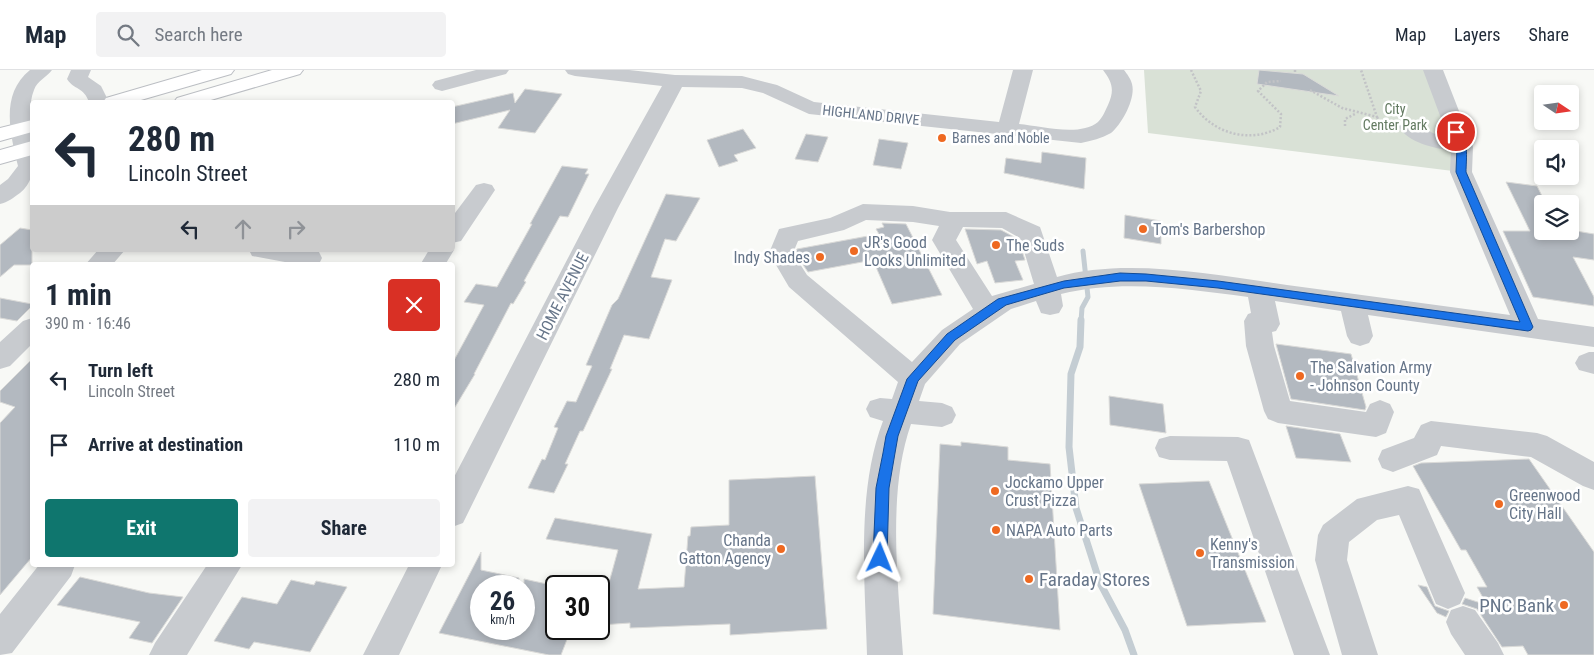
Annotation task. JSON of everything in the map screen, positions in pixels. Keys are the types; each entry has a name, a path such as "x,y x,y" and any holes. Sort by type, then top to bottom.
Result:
{"main road":[{"path":"120,100 224,70"},
{"path":"191,100 293,70"},
{"path":"0,135 27,138"},
{"path":"0,157 27,138"}],"street":[{"path":"0,197 16,184 29,166 27,138 20,115 23,91 28,83 42,70"},
{"path":"81,70 77,79 87,83 97,94 98,100"},
{"path":"442,85 499,70"},
{"name":"HIGHLAND DRIVE","path":"575,70 675,81 742,82 770,89 809,108 1081,137 1102,128 1110,121 1124,92 1120,77 1113,70"},
{"path":"1007,130 1023,70"},
{"path":"1433,70 1462,147 1461,172 1528,327"},
{"name":"HOME AVENUE","path":"455,507 606,208 675,81"},
{"path":"1409,126 1429,140 1462,147"},
{"path":"455,231 484,190"},
{"path":"913,379 798,281 781,253 788,235 836,224 863,212 912,214 954,220 1006,220 1031,233 1057,293"},
{"path":"954,220 944,240 988,312"},
{"path":"100,262 111,252"},
{"path":"274,252 311,258"},
{"path":"885,655 880,558 883,488 878,469 892,436 910,414 913,379 951,337 1002,302 1057,293 1120,277 1146,277 1259,290 1528,327 1592,354"},
{"path":"1259,290 1267,324 1257,321 1260,346 1278,411 1376,425 1380,412"},
{"path":"1352,303 1360,336"},
{"path":"0,359 28,332"},
{"path":"1393,459 1426,446 1431,433 1537,445 1582,470"},
{"path":"1170,448 1238,449 1312,655"},
{"path":"1360,655 1331,560 1334,535 1368,509 1408,499 1456,608 1486,655"},
{"path":"0,641 57,567"},
{"path":"167,655 225,567"},
{"path":"381,655 425,567"}],"path":[{"path":"1191,70 1201,91 1195,107 1204,118 1223,131 1250,136 1273,133 1280,127 1281,114 1258,92 1263,83 1271,79 1281,81"},
{"path":"1310,90 1332,104 1355,114 1377,117 1361,70"},
{"path":"1345,126 1345,119 1355,114"}],"green space":[{"name":"City Center Park","path":"1144,70 1431,70 1461,172 1148,133"}],"building":[{"path":"1259,70 1303,74 1339,96 1257,84"},
{"path":"525,89 562,94 535,133 498,128 510,110 455,123 455,106 513,93 515,103"},
{"path":"743,129 756,148 734,155 738,161 719,167 707,140"},
{"path":"806,134 828,137 818,162 795,159"},
{"path":"879,139 908,143 901,169 873,165"},
{"path":"1042,152 1086,158 1084,189 1004,173 1006,158 1041,163"},
{"path":"562,166 588,169 585,174 589,174 568,217 560,216 524,281 526,282 513,304 511,303 475,374 455,407 455,358 484,305 464,302 476,284 497,287 532,224 530,224"},
{"path":"1506,182 1537,186 1542,195 1534,195 1534,240 1579,240 1579,232 1594,234 1594,260 1573,257 1594,297 1594,306 1533,297 1503,231 1530,231"},
{"path":"666,194 700,198 676,241 665,239 651,277 672,280 649,339 624,335 610,369 612,369 583,431 580,431 565,464 568,464 554,493 528,488 542,459 545,460 558,428 554,427 567,401 576,402 592,366 586,365 612,305 618,299"},
{"name":"Tom's Barbershop","path":"1125,215 1161,221 1161,244 1124,238"},
{"path":"882,223 906,224 942,295 892,304 873,260 808,272 795,253 797,249 879,234 876,229 884,227"},
{"path":"20,228 30,230 32,262 30,262 30,265 14,265 0,277 0,245"},
{"name":"The Suds","path":"965,229 1001,230 1018,239 1025,260 1015,261 1023,280 995,283 987,261 977,264"},
{"path":"0,298 30,304 30,308 17,321 0,318"},
{"path":"1276,344 1351,354 1366,407 1365,410 1291,399"},
{"path":"30,361 30,559 0,595 0,423 15,407 0,402 0,391"},
{"path":"1109,396 1163,404 1166,433 1110,425"},
{"path":"1286,426 1340,434 1351,462 1296,458"},
{"path":"961,442 1008,447 1008,460 1050,464 1060,630 933,614 940,444 961,446"},
{"path":"1529,459 1594,552 1594,655 1528,655 1523,646 1502,647 1477,609 1462,604 1465,598 1487,605 1477,587 1487,587 1466,550 1461,550 1413,466 1421,463"},
{"path":"815,476 827,629 730,635 730,624 630,628 630,623 610,624 610,579 618,550 546,539 555,518 652,534 638,589 684,587 688,536 690,536 691,527 729,525 729,480"},
{"name":"Kenny's Transmission","path":"1209,481 1266,622 1187,626 1139,484"},
{"path":"481,552 481,570 505,575 470,575 470,639 439,633"},
{"path":"80,577 149,593 183,597 152,643 129,638 140,622 57,605"},
{"path":"291,580 314,585 316,581 347,587 310,652 254,642 249,649 214,641 242,597 277,604"},
{"path":"535,581 545,584 545,640 567,640 561,655 549,655 474,640 535,640"},
{"path":"1418,585 1427,587 1435,606 1449,611 1446,617 1437,613"}],"waterway":[{"path":"1081,321 1082,308 1088,297 1083,251"},
{"path":"1081,320 1080,347 1071,374 1069,447 1076,508 1100,583 1125,630 1134,655"}],"place":[{"name":"Barnes and Noble","path":"942,138"},
{"name":"Tom's Barbershop","path":"1143,229"},
{"name":"The Suds","path":"996,245"},
{"name":"JR's Good Looks Unlimited","path":"854,251"},
{"name":"Indy Shades","path":"820,257"},
{"name":"The Salvation Army - Johnson County","path":"1300,376"},
{"name":"Jockamo Upper Crust Pizza","path":"995,491"},
{"name":"Greenwood City Hall","path":"1499,504"},
{"name":"NAPA Auto Parts","path":"996,530"},
{"name":"Chanda Gatton Agency","path":"781,549"},
{"name":"Kenny's Transmission","path":"1200,553"},
{"name":"Faraday Stores","path":"1029,579"},
{"name":"PNC Bank","path":"1564,605"}],"route":[{"path":"880,558 883,488 892,436 913,379 951,337 1002,302 1064,284 1120,277 1146,277 1218,284 1528,327 1461,172 1462,147 1456,132"}]}
